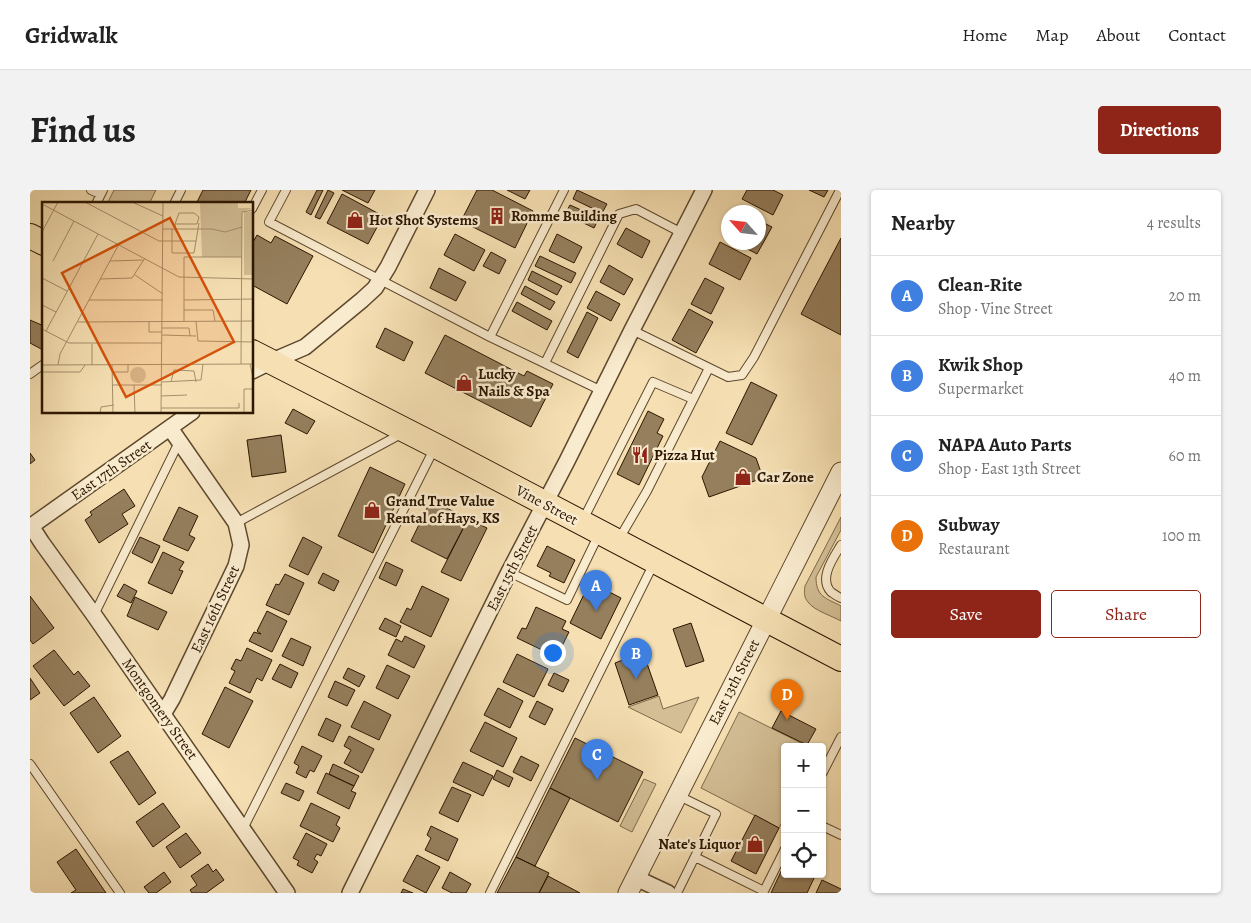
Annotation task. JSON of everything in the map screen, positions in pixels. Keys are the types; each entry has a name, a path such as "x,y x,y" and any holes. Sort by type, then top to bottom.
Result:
{"main road":[{"path":"30,236 42,242"},
{"name":"Vine Street","path":"258,362 436,446 841,659"}],"street":[{"path":"258,362 305,347 375,288 388,267 427,190"},
{"name":"East 15th Street","path":"350,893 509,572 704,190"},
{"name":"East 17th Street","path":"31,527 189,414"},
{"name":"East 16th Street","path":"163,714 236,566 241,545 236,523 170,428"},
{"name":"East 13th Street","path":"632,886 841,472"},
{"name":"Montgomery Street","path":"31,527 287,893"},
{"path":"632,886 668,893"}],"lane":[{"path":"91,190 102,192"},
{"path":"175,202 181,190"},
{"path":"254,205 262,190"},
{"path":"286,190 269,222 490,337 602,391"},
{"path":"490,337 564,190"},
{"path":"632,330 728,377 742,374 754,357 840,190"},
{"path":"545,363 619,214 636,209 682,233"},
{"path":"30,374 42,365"},
{"path":"600,532 647,491 709,368"},
{"path":"509,572 566,600 600,532 653,382 693,398"},
{"path":"236,523 406,431"},
{"path":"94,615 179,442"},
{"path":"243,829 436,446"},
{"path":"841,545 828,570 826,581 830,591 841,598"},
{"path":"490,893 655,561"},
{"path":"826,766 841,737"},
{"path":"30,764 120,893"},
{"path":"677,795 716,814 677,893"},
{"path":"826,828 841,835"},
{"path":"695,857 763,892 781,857"}],"shaded area":[{"path":"114,190 156,190 150,202 108,202"},
{"path":"841,517 841,530 816,577 816,584 820,593 826,599 841,606 841,621 810,605 804,593 805,586"},
{"path":"659,696 663,709 699,697 681,733 628,707"},
{"path":"739,712 801,743 781,743 781,824 779,828 701,788"},
{"path":"644,779 656,784 632,832 620,826"}],"building":[{"path":"203,190 251,190 245,202 197,202"},
{"path":"317,190 323,190 311,215 306,212"},
{"path":"328,190 334,193 320,219 315,217"},
{"path":"342,190 375,190 368,203"},
{"name":"Romme Building","path":"477,190 492,190 533,211 515,248 461,221"},
{"path":"507,190 530,190 525,199"},
{"path":"577,190 607,204 602,213 573,199"},
{"path":"747,190 773,190 783,195 773,215 766,211 766,205 754,205 742,199"},
{"path":"809,190 828,190 824,197"},
{"name":"Hot Shot Systems","path":"342,194 383,216 368,244 327,223"},
{"path":"570,205 599,218 594,228 565,214"},
{"path":"766,224 772,227 766,238"},
{"path":"626,228 650,241 642,258 617,244"},
{"path":"455,234 485,250 474,271 444,255"},
{"path":"557,234 582,247 574,263 549,251"},
{"path":"257,235 271,243 275,236 313,256 287,304 254,286 254,240"},
{"path":"841,238 841,335 801,314"},
{"path":"720,242 721,250 736,250 751,258 740,280 709,264"},
{"path":"749,250 759,250 757,254"},
{"path":"491,252 506,260 499,274 483,266"},
{"path":"540,256 576,273 571,283 535,266"},
{"path":"609,265 633,279 624,295 600,282"},
{"path":"439,268 466,282 456,301 430,288"},
{"path":"532,271 562,286 557,295 528,280"},
{"path":"705,278 724,288 711,314 691,304"},
{"path":"525,286 555,302 550,310 521,294"},
{"path":"596,291 620,304 611,321 587,308"},
{"path":"517,302 552,321 547,330 512,311"},
{"path":"689,309 713,322 696,353 672,340"},
{"path":"587,312 598,318 578,358 567,352"},
{"path":"30,320 42,325 42,349 30,343"},
{"path":"385,328 413,342 404,361 376,347"},
{"path":"445,335 524,376 527,371 553,384 531,427 425,373"},
{"path":"751,382 777,395 752,445 726,433"},
{"path":"293,409 315,421 307,434 285,423"},
{"name":"Pizza Hut","path":"648,411 664,419 657,433 663,436 639,485 617,474"},
{"path":"281,435 286,472 252,477 247,440"},
{"path":"720,441 756,458 763,478 709,497 702,477"},
{"path":"30,453 35,460 30,464"},
{"name":"Grand True Value Rental of Hays, KS","path":"370,467 405,484 373,553 338,536"},
{"path":"124,489 135,506 122,514 128,524 99,543 85,520 92,515 90,512"},
{"path":"431,500 468,519 447,559 411,541"},
{"path":"179,507 198,516 189,535 195,538 188,551 163,540"},
{"path":"468,519 487,528 461,581 441,572"},
{"path":"140,537 160,546 152,563 132,553"},
{"path":"303,537 322,547 308,575 289,566"},
{"path":"547,546 575,560 564,583 549,576 551,573 537,566"},
{"path":"163,552 184,562 179,570 183,571 172,594 148,583"},
{"path":"386,562 403,570 396,586 379,578"},
{"path":"323,573 339,581 334,591 318,583"},
{"path":"285,574 304,583 289,615 266,605 276,584 279,585"},
{"path":"590,582 621,598 601,639 570,623"},
{"path":"124,584 137,591 131,603 117,596"},
{"path":"422,586 449,599 431,637 400,622 407,608 411,610"},
{"path":"30,596 54,628 33,644 30,640"},
{"path":"135,597 167,612 158,630 127,616"},
{"path":"536,607 566,621 562,629 569,632 555,660 540,653 542,650 517,638 522,628 526,629"},
{"path":"267,611 287,621 272,652 249,641 254,632 261,634 257,631"},
{"path":"385,618 401,626 396,637 379,629"},
{"path":"691,623 704,661 686,667 673,629"},
{"path":"405,636 425,646 414,668 388,655 396,639 402,642"},
{"path":"291,638 311,647 303,666 282,656"},
{"path":"247,648 272,660 262,681 257,678 250,693 229,683 235,671 231,669 236,659 241,661"},
{"path":"54,650 74,675 78,671 90,686 64,706 33,666"},
{"path":"643,652 658,695 629,705 615,663"},
{"path":"517,654 548,669 534,697 503,682"},
{"path":"280,664 298,673 291,688 272,679"},
{"path":"387,665 410,676 398,699 376,688"},
{"path":"348,668 365,676 359,687 343,678"},
{"path":"554,673 569,680 563,692 548,685"},
{"path":"30,678 40,693 30,700"},
{"path":"335,681 355,690 347,706 328,697"},
{"path":"225,687 253,701 229,748 202,734"},
{"path":"498,688 523,701 510,728 484,715"},
{"path":"94,697 121,736 98,753 70,713"},
{"path":"364,701 391,715 379,740 351,727"},
{"path":"537,701 553,709 545,725 529,717"},
{"path":"781,711 816,729 808,743 803,743 772,728"},
{"path":"326,718 341,725 333,742 318,735"},
{"path":"485,722 517,738 503,767 470,751"},
{"path":"349,736 374,749 362,773 344,763 351,750 344,746"},
{"path":"575,738 643,772 618,822 550,788"},
{"path":"302,746 322,756 314,772 310,770 306,778 296,773 299,766 294,763"},
{"path":"128,751 156,793 139,805 110,762"},
{"path":"521,756 539,765 531,781 513,772"},
{"path":"463,762 493,776 483,796 453,782"},
{"path":"333,764 359,776 354,786 329,774"},
{"path":"497,770 513,778 509,787 493,779"},
{"path":"326,773 354,786 351,791 356,793 349,809 317,793"},
{"path":"286,783 304,791 299,801 281,793"},
{"path":"452,787 471,795 458,822 439,813"},
{"path":"550,788 570,798 535,866 516,857"},
{"path":"163,803 180,827 153,847 136,822"},
{"path":"311,803 340,817 336,825 340,828 333,842 300,826"},
{"name":"Nate's Liquor","path":"755,815 779,828 756,874 731,861"},
{"path":"431,826 458,839 448,861 425,850 431,838 427,835"},
{"path":"186,833 201,853 180,868 166,847"},
{"path":"306,833 327,844 321,856 317,854 314,859 318,862 312,873 297,865 299,861 293,858"},
{"path":"76,849 106,893 71,893 76,890 57,862"},
{"path":"417,855 440,867 426,893 403,881"},
{"path":"516,857 549,873 539,893 497,893"},
{"path":"208,864 213,872 216,869 224,880 206,893 192,893 190,890 197,885 191,876"},
{"path":"164,872 171,882 156,893 149,893 144,887"},
{"path":"450,872 471,884 466,893 452,893 442,888"},
{"path":"781,872 781,878 814,878 807,893 771,893"},
{"path":"548,876 580,893 539,893"},
{"path":"822,880 841,889 841,893 816,893"},
{"path":"403,889 413,893 401,893"}],"place":[{"name":"Romme Building","path":"497,216"},
{"name":"Hot Shot Systems","path":"355,220"},
{"name":"Lucky Nails & Spa","path":"464,383"},
{"name":"Pizza Hut","path":"640,455"},
{"name":"Car Zone","path":"743,477"},
{"name":"Grand True Value Rental of Hays, KS","path":"372,510"},
{"name":"Clean-Rite","path":"596,611"},
{"name":"Kwik Shop","path":"636,679"},
{"name":"Subway","path":"787,720"},
{"name":"NAPA Auto Parts","path":"597,780"},
{"name":"Nate's Liquor","path":"755,844"}]}
